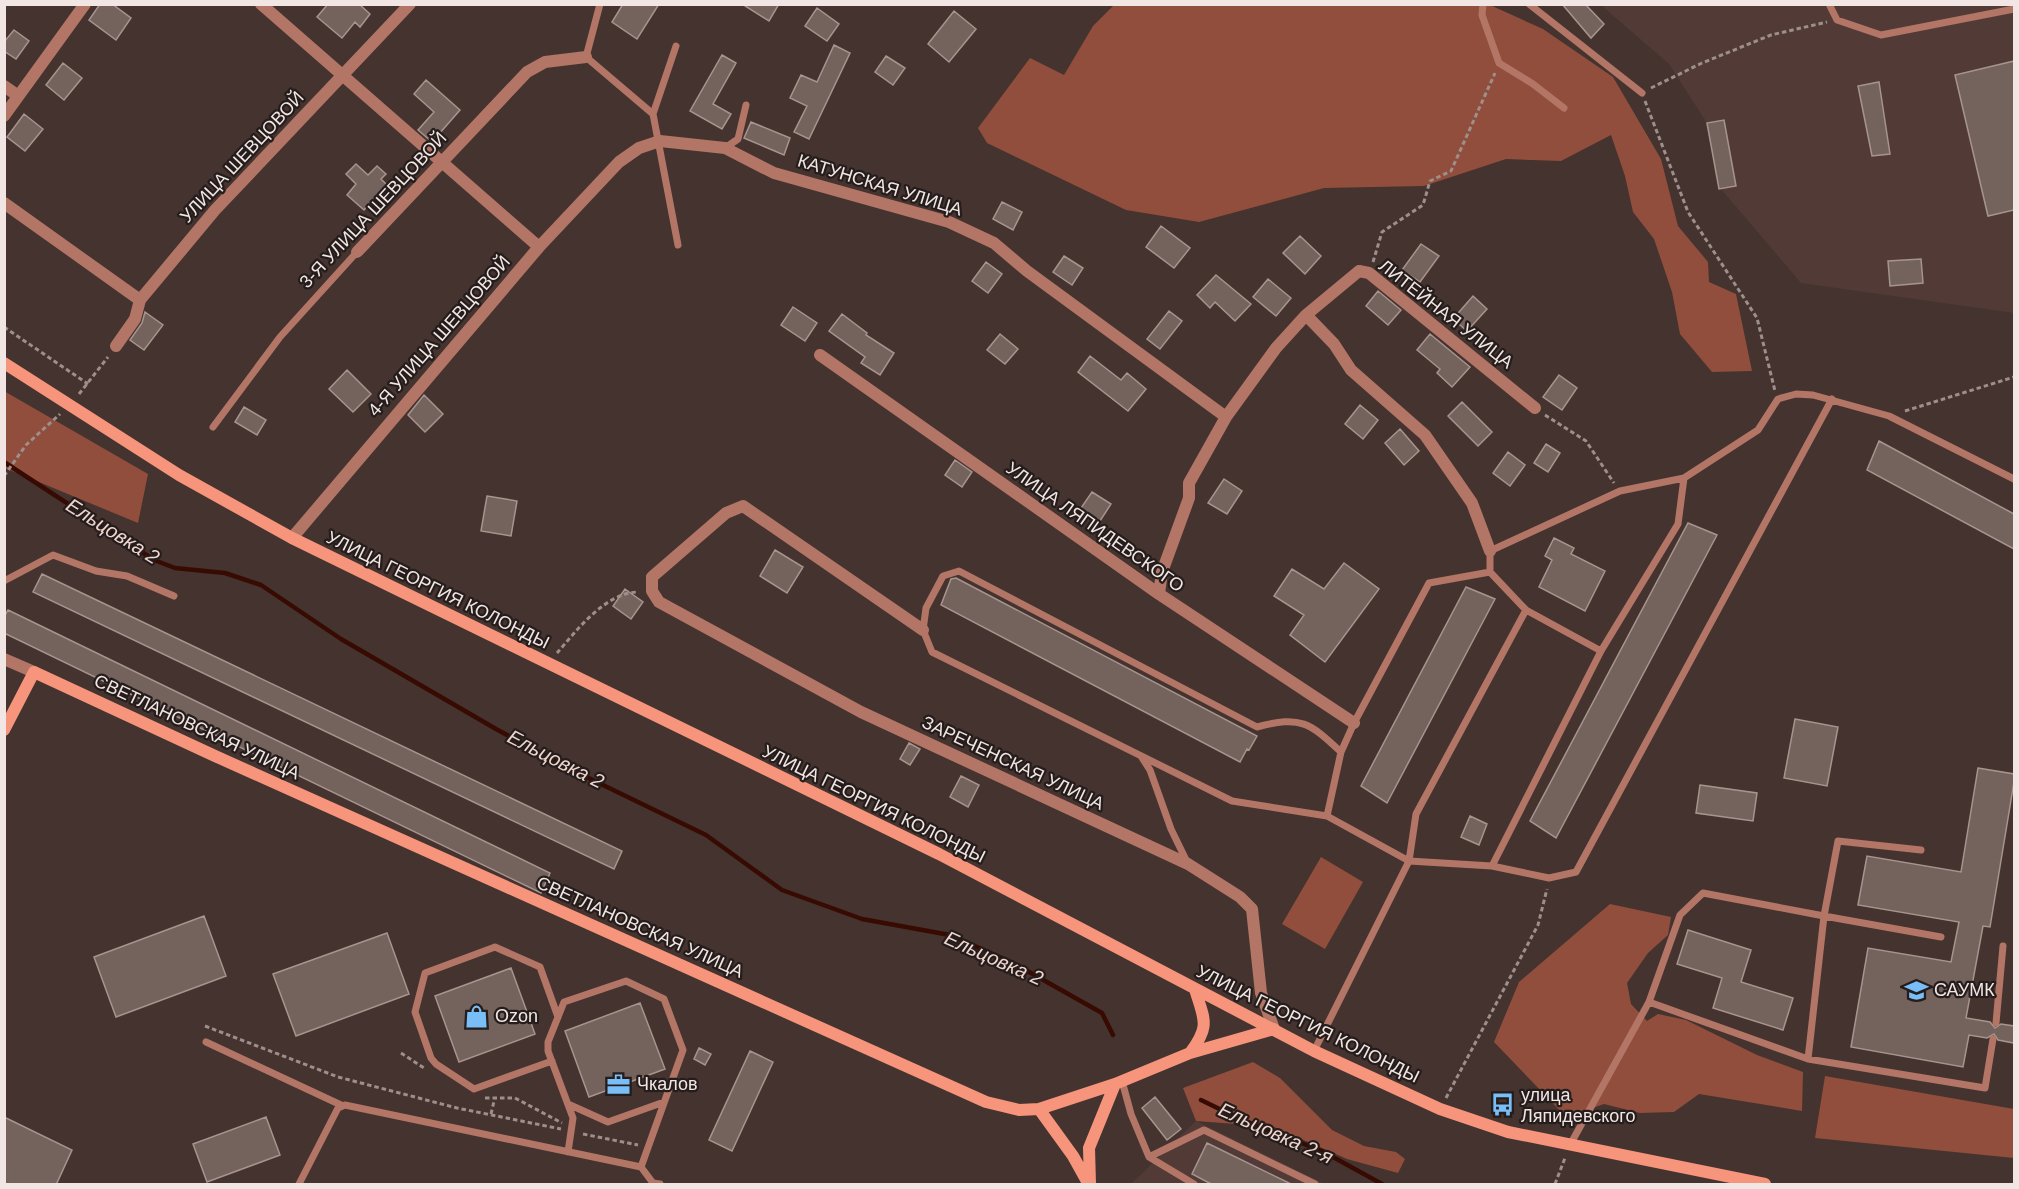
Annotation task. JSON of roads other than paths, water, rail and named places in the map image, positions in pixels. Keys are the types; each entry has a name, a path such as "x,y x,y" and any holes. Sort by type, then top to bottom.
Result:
{"main road":[{"name":"УЛИЦА ГЕОРГИЯ КОЛОНДЫ","path":"4,363 179,475 292,538 939,854 1314,1051 1440,1109 1508,1132 1717,1179 1765,1185"},
{"path":"4,730 34,672"},
{"name":"СВЕТЛАНОВСКАЯ УЛИЦА","path":"34,672 226,761 986,1102 1018,1110 1039,1109 1118,1082 1190,1053 1274,1029"},
{"path":"1190,1053 1204,1034 1204,1018 1195,989"},
{"path":"1089,1185 1089,1148 1118,1082"},
{"path":"1039,1109 1073,1156 1089,1185"}],"street":[{"path":"4,116 85,4"},
{"path":"261,4 539,247"},
{"name":"УЛИЦА ШЕВЦОВОЙ","path":"116,345 135,320 140,300 215,210 410,4"},
{"name":"3-Я УЛИЦА ШЕВЦОВОЙ","path":"357,252 527,72 545,62 586,57"},
{"path":"4,86 17,95"},
{"name":"КАТУНСКАЯ УЛИЦА","path":"619,162 639,148 660,141 725,148 774,172 949,222 994,243 1226,417"},
{"name":"4-Я УЛИЦА ШЕВЦОВОЙ","path":"292,538 382,429 539,247 619,162"},
{"path":"4,202 140,300"},
{"name":"ЛИТЕЙНАЯ УЛИЦА","path":"1306,315 1359,271 1369,273 1535,408"},
{"path":"1159,594 1162,572 1189,498 1189,483 1226,417 1276,348 1306,315 1334,344 1351,370 1425,435 1472,503 1490,551"},
{"name":"УЛИЦА ЛЯПИДЕВСКОГО","path":"820,355 1159,594 1354,723"},
{"name":"ЗАРЕЧЕНСКАЯ УЛИЦА","path":"923,630 743,506 726,513 652,577 652,591 659,602 861,712 1188,864 1240,897 1252,909 1261,993 1274,1029"},
{"name":"СВЕТЛАНОВСКАЯ УЛИЦА","path":"4,659 34,672"}],"lane":[{"path":"600,4 586,57 653,114"},
{"path":"1484,4 1482,15 1499,63 1533,84 1564,108"},
{"path":"1829,4 1837,20 1881,35 2014,9"},
{"path":"1528,5 1642,93"},
{"path":"676,46 653,114 660,141 678,245"},
{"path":"725,148 738,139 746,105"},
{"name":"3-Я УЛИЦА ШЕВЦОВОЙ","path":"213,427 280,337 357,252"},
{"path":"1601,651 1526,610 1490,572 1490,551 1620,491 1684,477 1758,430 1778,399 1796,393 1832,399 1889,416 2014,479"},
{"path":"1341,752 1313,726 1281,720 1257,727 959,571 944,576 926,608 923,630 932,652 1232,801 1327,816 1410,861 1492,867 1549,878 1576,872 1832,399"},
{"path":"1492,867 1601,651 1678,524 1684,477"},
{"path":"4,581 53,555 96,571 127,576 174,596"},
{"path":"1327,816 1341,752 1354,723 1429,583 1490,572"},
{"path":"1314,1051 1410,861 1416,814 1526,610"},
{"path":"1140,754 1150,770 1171,830 1188,864"},
{"path":"1808,1059 1824,916 1838,841 1922,850"},
{"path":"1570,1145 1649,1002 1680,915 1703,893 1941,937"},
{"path":"1996,1023 2003,946"},
{"path":"552,1061 474,1089 433,1061 415,1012 425,973 492,948 498,948 540,968 558,1017"},
{"path":"568,1152 573,1118 552,1061 548,1042 565,1001 621,981 664,999 683,1050 641,1167"},
{"path":"1649,1002 1808,1059 1985,1088 1993,1040"},
{"path":"206,1042 341,1105 641,1167 653,1183 660,1185"},
{"path":"1118,1082 1149,1157 1194,1185"},
{"path":"568,1104 608,1122 664,1102"},
{"path":"299,1185 341,1105"},
{"path":"1149,1157 1204,1130 1315,1185"}],"waterway":[{"name":"Ельцовка 2","path":"4,462 154,560 175,568 225,573 261,585 341,639 496,729 570,769 706,835 782,890 862,919 950,935 1013,963 1102,1013 1113,1035"},
{"name":"Ельцовка 2-я","path":"1201,1100 1240,1119 1322,1151 1382,1184"}],"place":[{"name":"САУМК","path":"1916,990"},
{"name":"Ozon","path":"477,1016"},
{"name":"Чкалов","path":"619,1084"},
{"name":"улица Ляпидевского","path":"1503,1105"}]}
